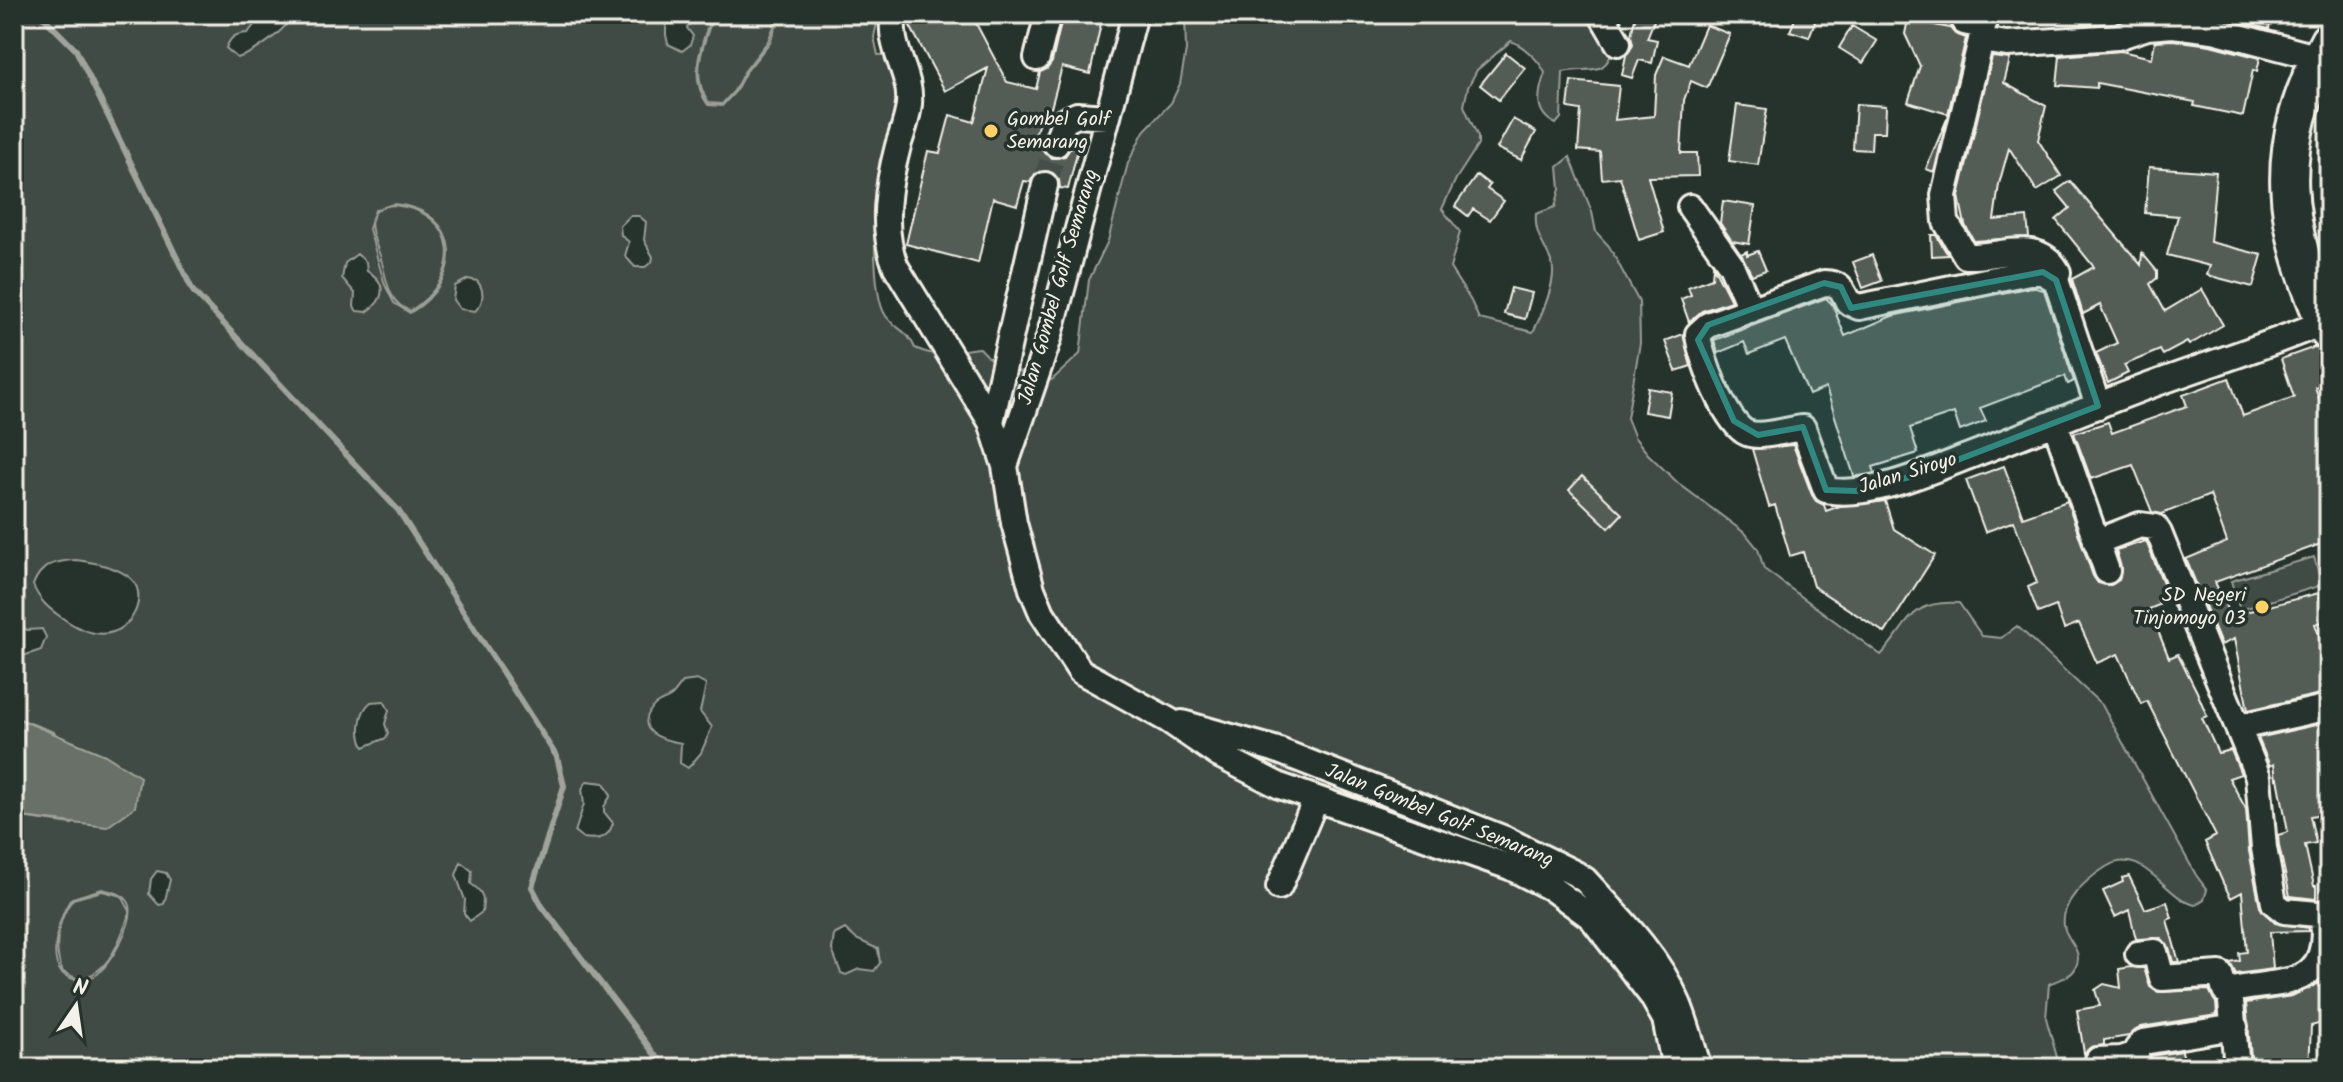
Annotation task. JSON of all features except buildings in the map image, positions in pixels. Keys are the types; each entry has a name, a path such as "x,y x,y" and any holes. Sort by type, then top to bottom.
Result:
{"highway":[{"path":"2324,49 2297,117 2288,203 2304,271 2327,327"}],"street":[{"name":"Jalan Gombel Golf Semarang","path":"894,14 893,44 905,79 909,105 892,171 887,227 890,253 991,422 1005,466 1014,523 1032,589 1042,613 1074,665 1168,720 1219,755 1280,786 1510,867 1598,909 1633,932 1672,993 1699,1068"},
{"path":"1037,58 1048,14"},
{"name":"Jalan Gombel Golf Semarang","path":"1005,466 1049,338 1135,14"},
{"path":"1601,14 1618,43"},
{"path":"1964,14 1964,22 1983,26 1944,195 1946,222 1966,256 2035,251 2049,258 2058,272 2056,280 2098,406"},
{"path":"1981,40 2007,44 2117,37 2147,27 2173,25 2324,49"},
{"path":"1056,144 1064,121 1077,115 1108,117"},
{"path":"991,422 1045,185"},
{"path":"1690,207 1731,265 1751,310 1824,283 1836,283 1848,302 1859,307 2029,272 2043,272 2056,280"},
{"path":"1039,216 1079,225"},
{"name":"Jalan Siroyo","path":"1751,310 1708,325 1698,334 1721,400 1734,421 1748,433 1758,435 1803,428 1826,490 1838,493 1921,474 2098,406 2327,327"},
{"path":"2055,423 2107,571"},
{"path":"2096,542 2140,525 2155,527 2159,533 2258,777 2264,848 2274,903 2284,911 2318,914 2325,923 2323,949 2315,966 2305,977 2230,991 2225,991 2220,974 2162,978 2155,952 2138,954"},
{"path":"2239,727 2329,707"},
{"name":"Jalan Gombel Golf Semarang","path":"1168,720 1274,749 1505,839 1566,867 1585,880 1598,909 1665,1019 1675,1068"},
{"path":"1355,813 1364,786"},
{"path":"1279,887 1316,799"},
{"path":"2230,991 2237,1068"},
{"path":"2098,1060 2134,1061 2143,1042 2151,1039 2235,1027"}],"highlighted area":[{"path":"2043,272 2056,280 2098,406 1921,474 1856,491 1826,490 1803,427 1758,435 1734,421 1698,340 1708,325 1824,283 1841,287 1851,308"}],"shaded area":[{"path":"14,14 262,14 248,33 234,36 228,44 226,48 237,58 269,41 292,14 666,14 668,44 682,51 690,45 693,36 687,28 692,14 712,14 698,60 698,83 708,105 722,106 770,42 777,24 775,14 879,14 874,37 878,55 899,54 909,58 889,155 880,159 878,173 875,264 877,286 886,316 915,348 941,354 980,348 993,362 1044,383 1053,379 1080,354 1089,280 1108,241 1128,163 1144,131 1171,103 1180,84 1186,51 1185,14 1616,14 1613,46 1606,63 1595,69 1563,72 1561,118 1556,124 1544,114 1539,102 1545,73 1535,58 1511,41 1477,70 1468,87 1464,106 1478,137 1478,145 1456,179 1442,209 1460,232 1450,268 1479,319 1533,332 1553,277 1551,261 1538,233 1536,214 1555,207 1560,189 1558,167 1570,157 1592,212 1596,232 1609,246 1639,302 1640,343 1627,418 1635,438 1648,454 1678,483 1746,534 1758,549 1764,569 1881,655 1912,616 1930,605 1959,603 1982,636 2001,638 2017,626 2102,705 2207,890 2204,899 2195,905 2174,893 2142,867 2131,862 2119,862 2098,872 2075,893 2065,911 2064,920 2065,930 2077,953 2077,963 2070,975 2049,984 2046,1018 2060,1068 14,1068 14,816 72,824 54,732 14,717 14,659 41,650 46,637 42,629 27,630 14,621","holes":["393,204 416,209 433,219 444,232 449,248 448,266 441,283 428,299 410,313 394,303 385,285 369,229 375,210","630,216 639,216 646,222 644,240 653,257 652,262 645,267 635,267 625,256 629,242 621,235 620,226","357,254 366,262 367,271 378,280 382,291 378,302 367,312 357,311 354,307 355,293 342,278 345,263","468,279 477,281 482,292 480,304 475,311 460,309 453,300 455,286","90,562 124,573 138,592 133,616 121,629 100,634 79,628 61,617 44,603 33,585 40,572 55,563","697,680 706,685 700,712 712,727 701,753 688,768 680,763 681,743 659,737 648,729 646,723 653,707 672,696 683,682","384,701 389,710 385,724 388,733 386,738 364,747 360,723 371,702","587,781 604,783 611,795 604,812 613,823 606,835 583,838 575,832 584,804 582,789","461,862 472,871 471,884 483,899 482,912 470,921 464,914 465,900 456,875","157,871 166,873 170,880 164,904 159,905 149,894 151,879","102,889 121,895 129,903 129,920 121,942 102,970 94,976 74,979 61,972 57,965 57,934 63,913 72,898","845,929 856,939 878,949 880,963 874,971 859,969 846,975 841,973 832,950 834,935"]},
{"path":"714,14 773,14 775,24 768,41 722,104 709,103 703,93 699,71"},
{"path":"393,205 416,210 433,220 443,233 448,248 440,282 410,311 392,296 371,226 375,212"},
{"path":"2314,557 2322,585 2240,610 2231,581"},
{"path":"14,717 105,755 140,777 135,807 107,827 14,816"},
{"path":"102,891 122,896 130,911 113,953 98,970 78,979 63,972 60,963 57,944 60,925 73,899"}],"waterway":[{"path":"40,14 76,50 193,291 398,510 557,757 564,786 532,887 542,906 665,1068"}],"tunnel":[{"path":"1045,185 1056,144"}],"place":[{"name":"Gombel Golf Semarang","path":"991,131"},
{"name":"SD Negeri Tinjomoyo 03","path":"2262,607"}]}
